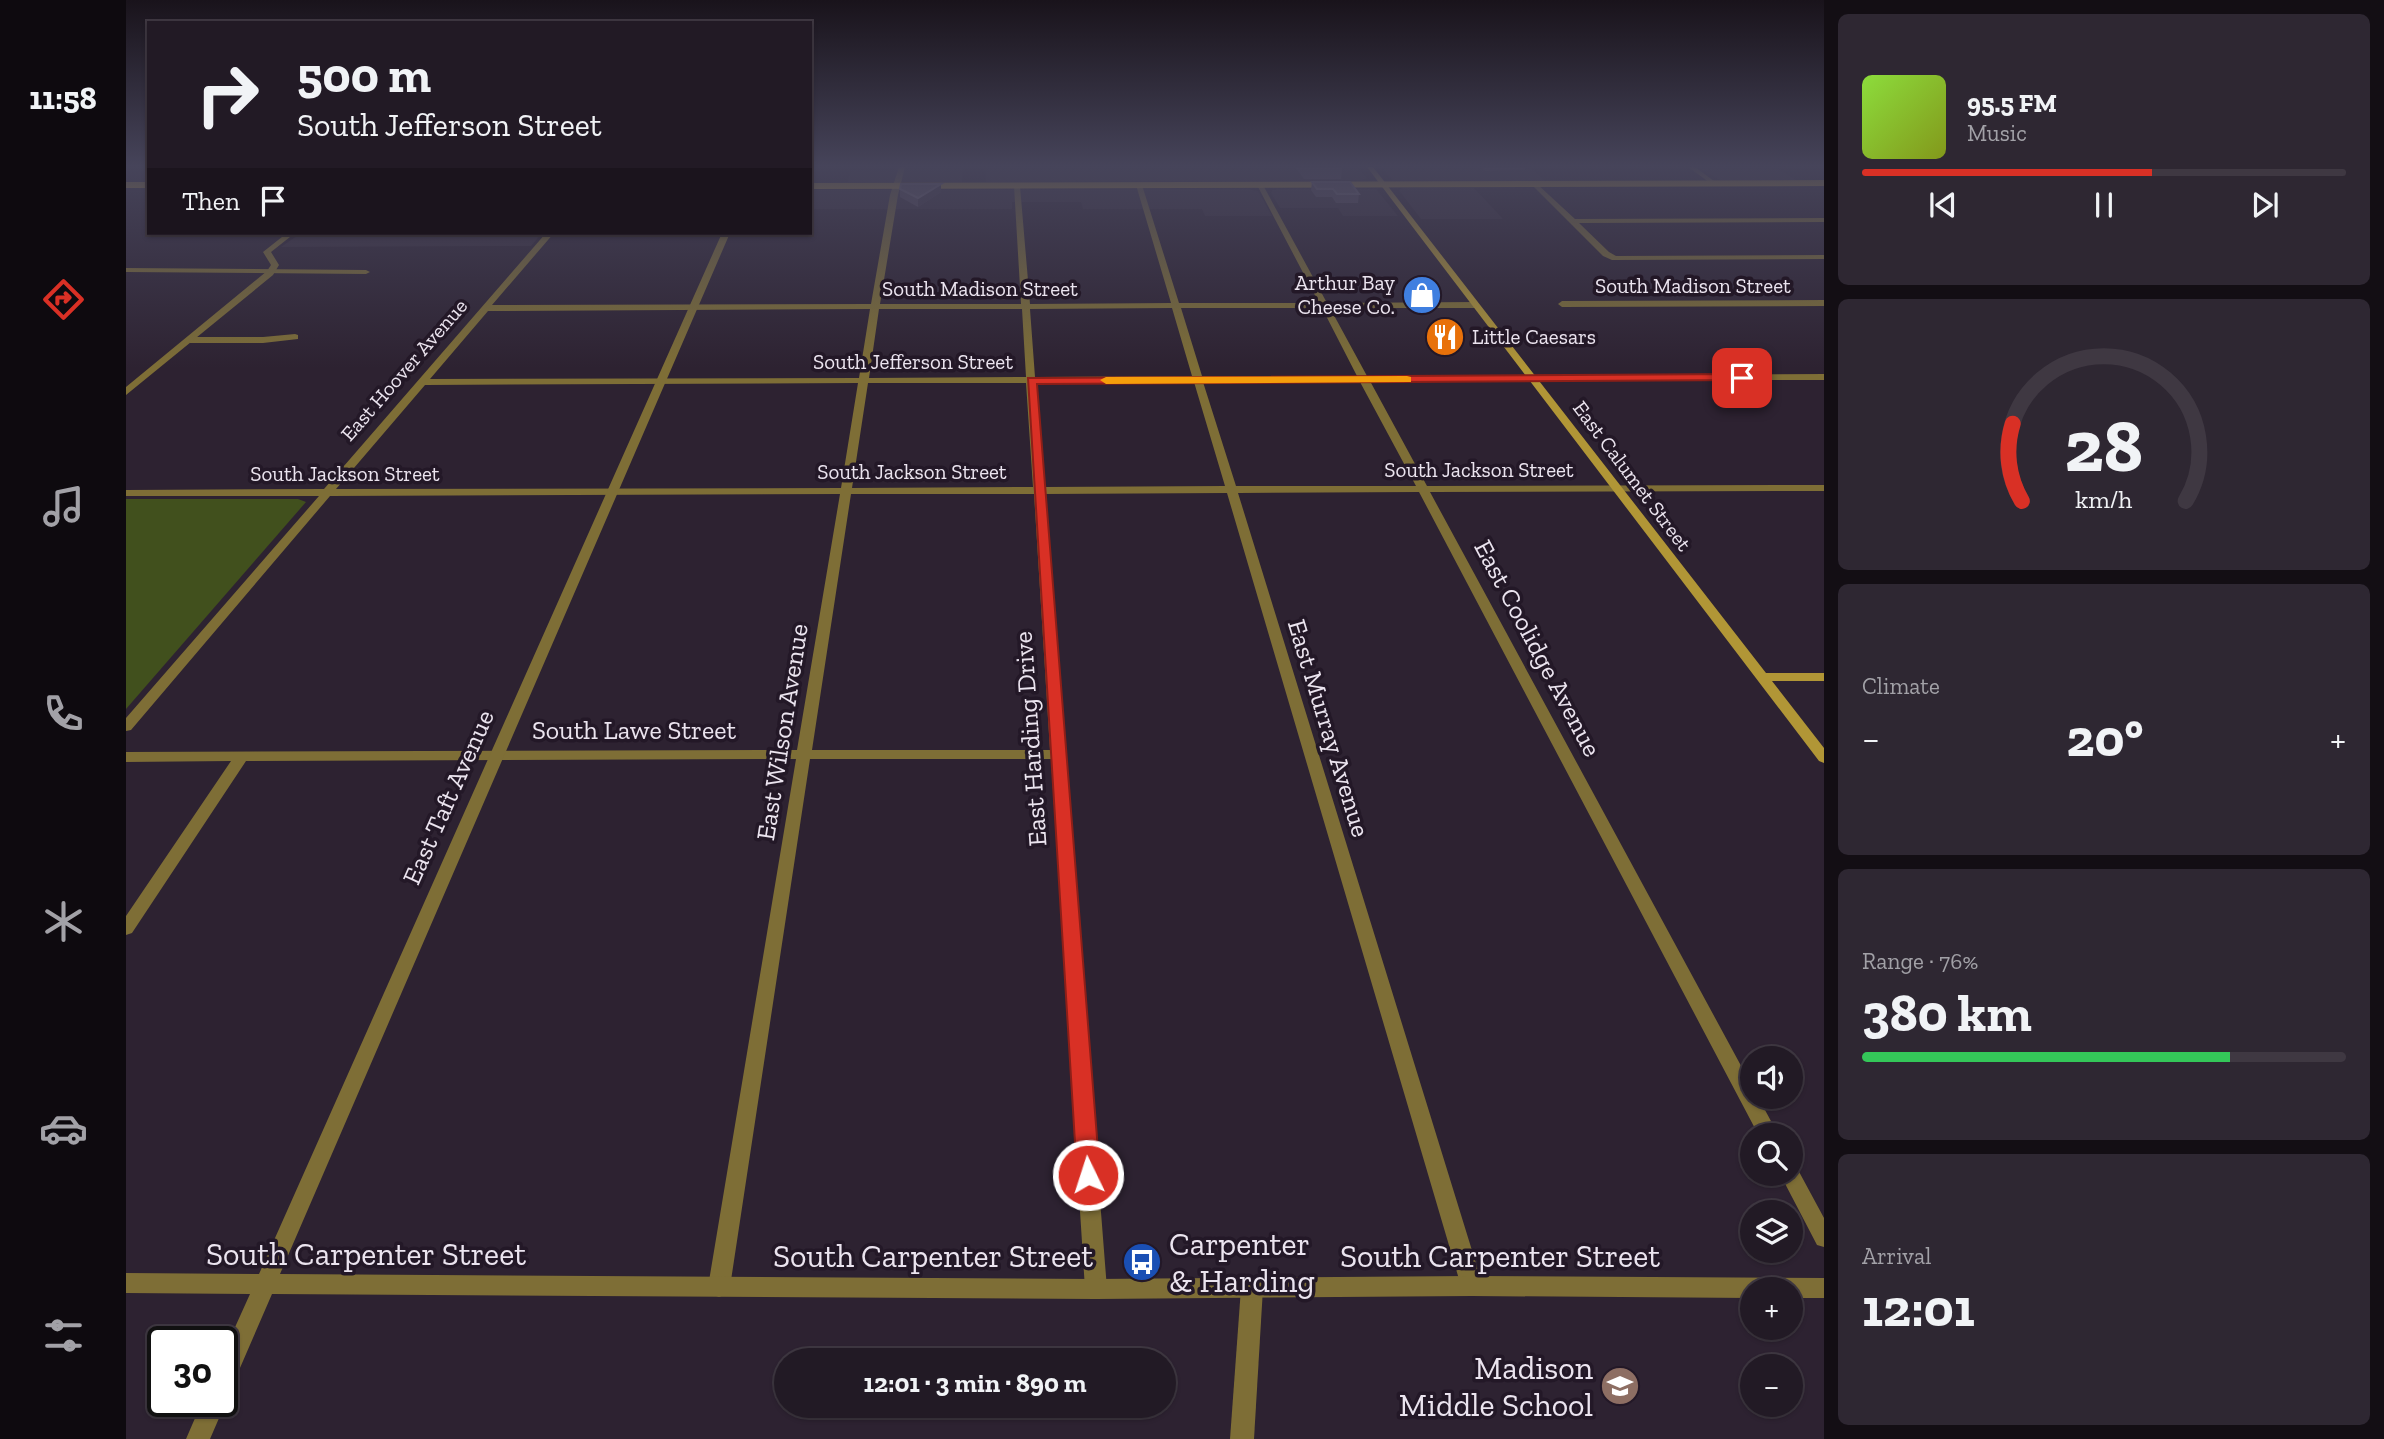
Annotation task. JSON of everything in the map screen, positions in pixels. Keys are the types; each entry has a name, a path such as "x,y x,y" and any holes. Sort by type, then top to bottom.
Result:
{"main road":[{"name":"East Calumet Street","path":"1422,234 1824,758"},
{"path":"1762,677 1824,677"}],"street":[{"name":"East Wilson Avenue","path":"719,1287 888,234"},
{"name":"East Harding Drive","path":"1021,234 1096,1289"},
{"name":"East Murray Avenue","path":"1154,234 1472,1286"},
{"name":"East Coolidge Avenue","path":"1287,234 1762,1123"},
{"path":"1586,234 1606,254 1615,257 1824,257"},
{"path":"126,392 273,270 275,264 267,252 288,235"},
{"name":"East Hoover Avenue","path":"126,727 548,235"},
{"name":"East Taft Avenue","path":"238,1347 725,235"},
{"path":"126,270 366,272"},
{"name":"South Madison Street","path":"1562,304 1824,303"},
{"name":"South Madison Street","path":"485,308 1475,305"},
{"path":"190,340 295,337"},
{"name":"South Jefferson Street","path":"421,382 1824,377"},
{"path":"1811,488 1824,500"},
{"name":"South Jackson Street","path":"126,493 1824,488"},
{"name":"South Lawe Street","path":"126,757 1058,754"},
{"path":"126,929 242,756"},
{"path":"1796,1186 1824,1238"},
{"name":"South Carpenter Street","path":"126,1283 1096,1289 1472,1286 1824,1288"},
{"path":"1242,1439 1252,1288"},
{"path":"198,1439 208,1417"}],"shaded area":[{"path":"298,235 540,235 531,246 281,247"}],"green space":[{"path":"126,499 298,499 306,502 126,709"}],"slow traffic":[{"path":"1106,380 1407,379"}],"place":[{"name":"Arthur Bay Cheese Co.","path":"1422,295"},
{"name":"Little Caesars","path":"1445,337"},
{"name":"Carpenter & Harding","path":"1142,1262"},
{"name":"Madison Middle School","path":"1620,1386"}],"route":[{"path":"1088,1175 1031,381 1742,378"}]}
